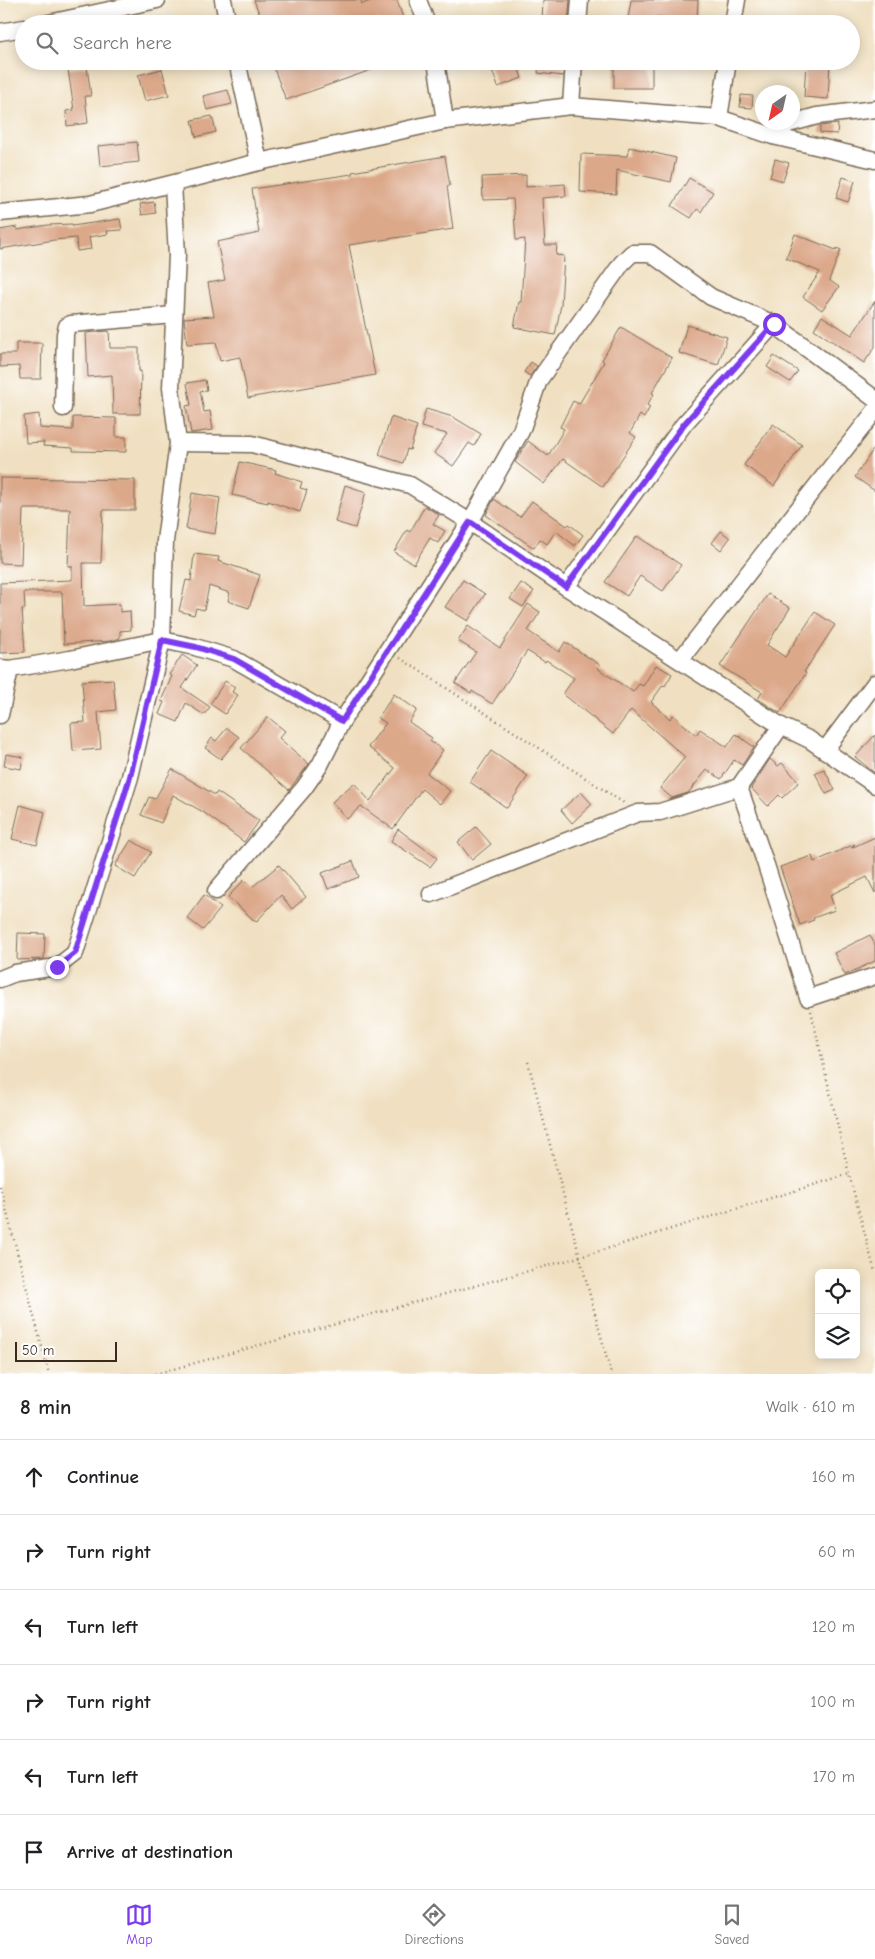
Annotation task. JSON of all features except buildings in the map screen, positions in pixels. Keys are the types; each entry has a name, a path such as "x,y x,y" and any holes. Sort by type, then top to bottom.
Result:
{"street":[{"path":"86,15 157,0"},
{"path":"223,0 226,15"},
{"path":"418,0 424,15"},
{"path":"579,15 580,0"},
{"path":"734,15 737,0"},
{"path":"0,32 15,30"},
{"path":"239,70 259,162"},
{"path":"437,70 445,121"},
{"path":"570,106 573,70"},
{"path":"719,118 727,70"},
{"path":"0,213 90,204 259,162 445,121 570,106 719,118 773,136 875,160"},
{"path":"773,136 788,124 817,116 875,109"},
{"path":"0,978 15,973 57,967 75,953 130,777 162,640 166,541 178,443 171,388 177,255 173,184"},
{"path":"216,891 304,788 320,765 342,721 470,522 521,431 539,380 622,263 632,253 650,253 711,297 774,324 875,399"},
{"path":"62,408 65,334 67,326 174,314"},
{"path":"566,587 684,424 774,324"},
{"path":"680,660 875,411"},
{"path":"178,443 252,444 410,485 470,522 566,587 781,726 810,740 875,785"},
{"path":"0,715 5,669 70,660 162,640 196,647 234,659 342,721"},
{"path":"825,750 875,683"},
{"path":"431,894 638,813 660,812 739,786 781,726"},
{"path":"739,786 808,998 875,976"}],"path":[{"path":"388,650 638,813"},
{"path":"808,998 849,1174 875,1272"},
{"path":"528,1062 611,1374"},
{"path":"156,1374 580,1258 849,1174"},
{"path":"0,1186 49,1374"}],"route":[{"path":"57,967 75,953 130,777 162,640 196,647 234,659 342,721 470,522 566,587 684,424 774,324"}]}
